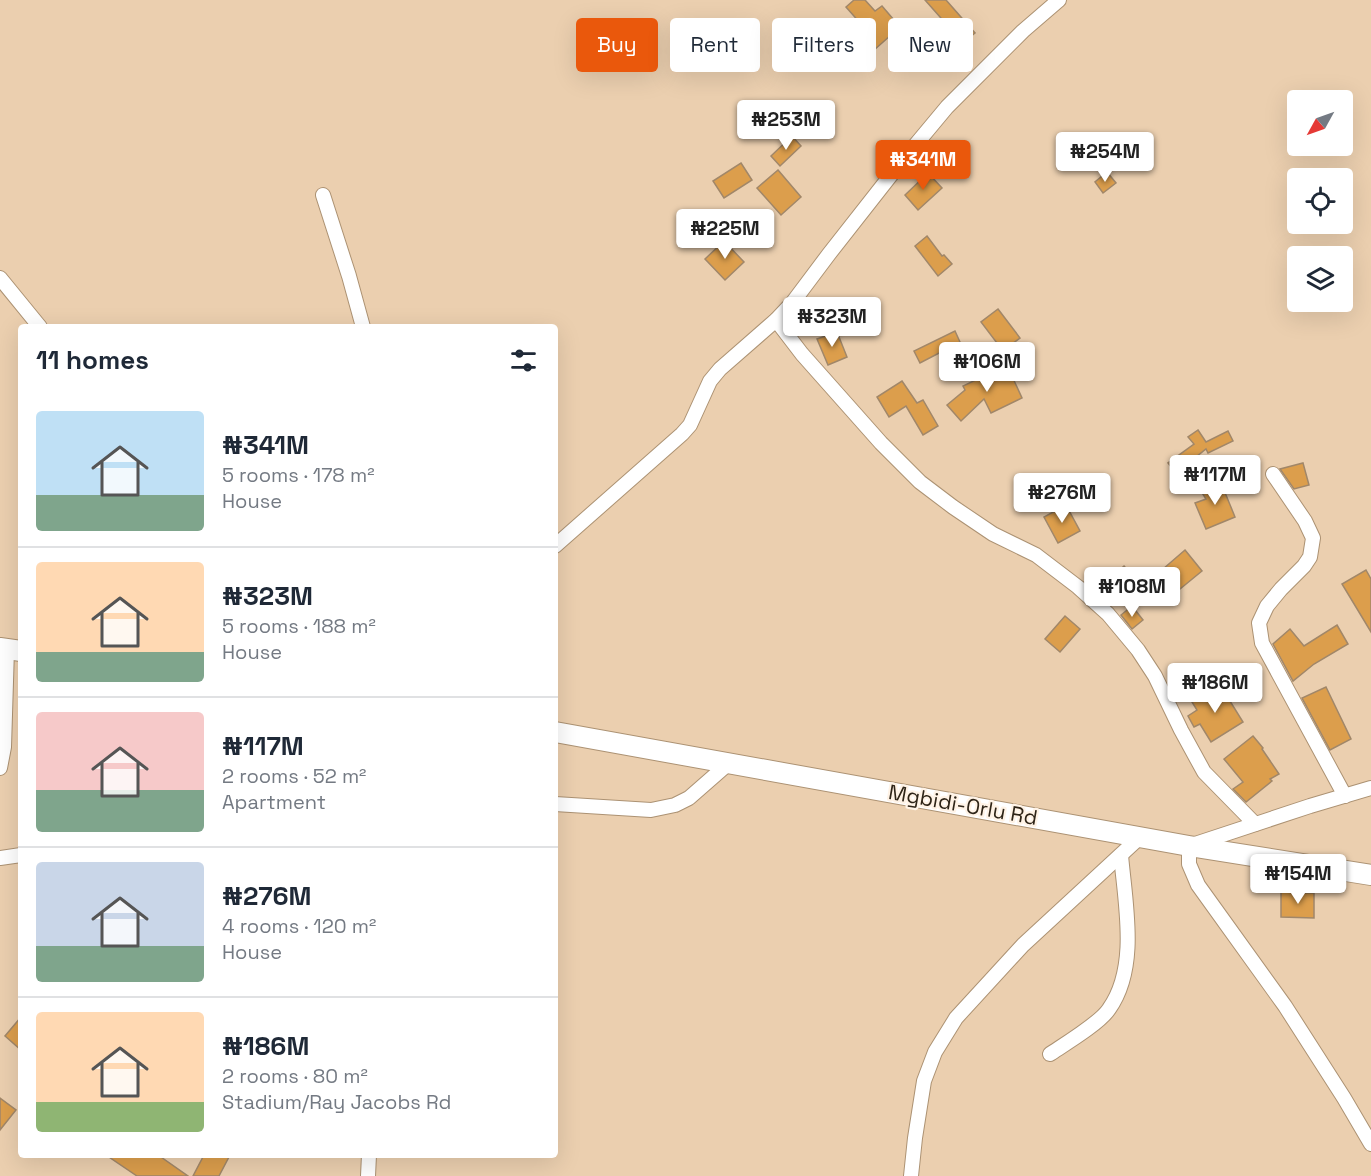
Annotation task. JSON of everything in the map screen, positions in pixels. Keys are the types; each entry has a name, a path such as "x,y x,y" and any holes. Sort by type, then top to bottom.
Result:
{"main road":[{"name":"Mgbidi-Orlu Rd","path":"558,733 1189,846 1371,875"}],"street":[{"path":"558,543 682,434 690,425 710,381 793,302 947,107 1023,31 1059,0"},
{"path":"323,195 362,324"},
{"path":"0,278 38,324"},
{"path":"776,320 802,354 881,443 920,482 993,534 1036,555 1078,587 1108,614 1138,650 1155,676 1204,772 1255,824"},
{"path":"1273,474 1305,521 1313,538 1310,557 1304,566 1267,606 1259,624 1262,643 1345,796"},
{"path":"0,768 4,747 9,649"},
{"path":"558,804 651,810 675,805 689,798 729,763"},
{"path":"1371,788 1189,846 1189,864 1198,885 1285,1006 1371,1144"},
{"path":"911,1176 924,1081 934,1052 956,1018 1023,945 1140,837"},
{"path":"0,858 18,855"},
{"path":"1050,1054 1109,1011 1123,982 1129,947 1121,855"},
{"path":"368,1176 369,1158"}],"building":[{"path":"854,0 865,0 875,11 882,6 892,18 888,18 888,38 876,48 876,18 856,18 846,7"},
{"path":"925,0 946,0 962,18 941,18"},
{"path":"792,136 801,146 780,166 771,156"},
{"path":"741,163 752,180 724,198 713,181"},
{"path":"778,170 801,197 781,215 757,188"},
{"path":"1107,172 1116,183 1103,193 1095,182"},
{"path":"928,173 942,188 918,210 905,195"},
{"path":"927,236 942,256 944,255 952,264 938,276 915,246"},
{"path":"724,241 744,262 725,280 705,259"},
{"path":"998,309 1020,338 1003,351 981,322"},
{"path":"955,331 964,351 945,360 941,352 920,363 914,351"},
{"path":"837,332 847,357 828,365 817,339"},
{"path":"1006,363 1022,398 991,413 984,399 961,421 947,405 965,390 963,386"},
{"path":"902,381 917,403 923,400 938,426 923,435 906,406 889,417 877,397"},
{"path":"1198,430 1206,442 1228,431 1233,441 1208,453 1206,449 1176,473 1168,463 1194,444 1188,437"},
{"path":"1303,463 1309,485 1294,489 1280,469"},
{"path":"1218,480 1235,517 1206,529 1195,503 1206,499 1201,491"},
{"path":"1066,505 1080,531 1058,543 1044,517"},
{"path":"1185,550 1202,571 1180,589 1163,569"},
{"path":"1124,566 1132,575 1111,594 1103,585"},
{"path":"1366,570 1371,579 1371,632 1342,584"},
{"path":"1132,606 1143,620 1132,629 1121,615"},
{"path":"1065,616 1080,629 1060,652 1045,639"},
{"path":"1337,625 1348,644 1314,664 1293,681 1273,644 1290,629 1304,646"},
{"path":"1220,685 1243,722 1211,742 1200,724 1194,727 1188,716 1197,710 1192,702"},
{"path":"1326,687 1351,739 1330,750 1302,698"},
{"path":"1253,736 1279,774 1270,779 1272,781 1246,802 1233,789 1243,782 1224,759"},
{"path":"1281,892 1314,893 1314,918 1281,917"},
{"path":"18,1021 18,1047 5,1036"},
{"path":"0,1098 16,1110 0,1130"},
{"path":"110,1158 162,1158 188,1176 137,1176"},
{"path":"202,1158 228,1158 219,1176 193,1176"}]}
